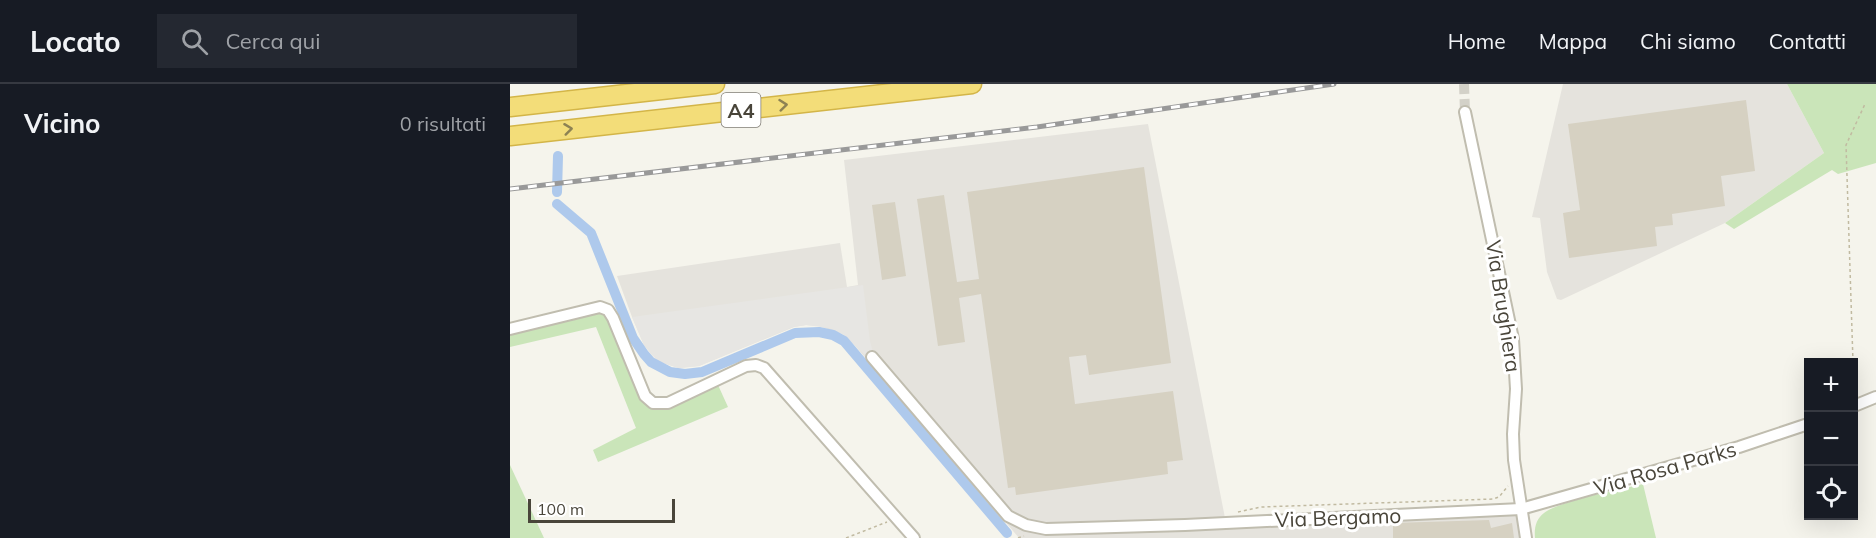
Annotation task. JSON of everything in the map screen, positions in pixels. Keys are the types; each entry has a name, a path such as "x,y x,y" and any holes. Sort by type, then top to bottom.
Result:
{"highway":[{"name":"A4","path":"510,107 715,84"},
{"name":"A4","path":"510,136 972,84"}],"street":[{"name":"Via Brughiera","path":"1465,112 1513,339 1516,389 1514,460 1526,538"},
{"path":"510,329 600,306 605,308 613,318 645,396 659,403 668,403 746,366 756,365 765,368 912,536"},
{"name":"Via Bergamo","path":"872,357 1008,516 1017,522 1035,528 1185,525 1521,509"},
{"path":"1858,404 1876,397"},
{"name":"Via Rosa Parks","path":"1521,509 1739,447 1804,426"}],"path":[{"path":"1853,358 1846,145 1865,104"},
{"path":"846,538 896,518"}],"shaded area":[{"path":"1563,84 1787,84 1824,153 1725,223 1561,300 1557,299 1547,272 1540,218 1532,217"},
{"path":"1148,124 1225,518 1516,505 1522,538 1019,538 843,334 819,326 794,327 699,366 679,368 658,361 644,345 617,276 840,243 847,287 858,285 844,160"},
{"path":"863,285 874,356 869,359 843,334 829,328 806,325 793,327 699,366 679,368 658,361 651,354 644,345 632,317"}],"green space":[{"path":"1787,84 1876,84 1876,163 1838,174 1832,170 1734,229 1725,223 1824,153"},
{"path":"595,310 607,313 649,403 718,385 728,407 598,462 593,450 636,428 596,327 510,347 510,332"},
{"path":"510,465 544,538 510,538"},
{"path":"1643,484 1656,538 1535,538 1537,521 1541,515 1552,509 1591,496"}],"building":[{"path":"1746,100 1755,171 1721,176 1725,206 1672,214 1673,225 1655,227 1657,246 1569,258 1563,213 1580,210 1568,124"},
{"path":"1144,167 1171,363 1089,375 1086,355 1069,357 1075,404 1173,391 1183,460 1167,462 1168,474 1016,495 1015,487 1008,488 981,294 959,298 965,342 938,346 917,199 944,195 957,282 979,279 967,192"},
{"path":"895,202 906,276 882,280 872,205"},
{"path":"1489,520 1491,528 1512,523 1514,538 1393,538 1393,523"}],"waterway":[{"path":"557,192 558,156"},
{"path":"557,204 591,233 633,338 651,362 670,372 685,374 702,372 795,333 819,332 833,335 844,341 1007,533"}],"tunnel":[{"path":"1464,84 1465,112"}],"railway":[{"path":"510,189 1037,127 1334,84"}]}
